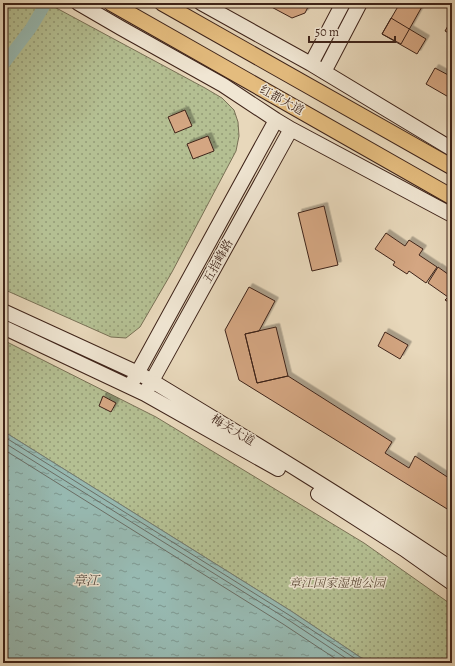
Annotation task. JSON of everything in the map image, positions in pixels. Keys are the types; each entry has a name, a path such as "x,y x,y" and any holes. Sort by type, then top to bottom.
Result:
{"main road":[{"path":"78,3 223,85 291,129 452,215"},
{"name":"红都大道","path":"111,3 452,197"},
{"path":"162,3 452,167"},
{"path":"201,3 311,64 452,149"},
{"path":"311,64 342,3"},
{"path":"324,72 360,3"},
{"path":"130,387 276,120"},
{"name":"五指峰路","path":"145,394 291,129"},
{"name":"梅关大道","path":"3,311 138,373 152,381 410,540 452,569"},
{"name":"梅关大道","path":"3,327 145,394 276,467 404,549 452,583"}],"green space":[{"path":"3,3 47,3 205,88 222,98 234,110 238,122 239,136 236,151 172,272 140,327 126,338 111,337 3,289"},
{"name":"章江国家湿地公园","path":"3,340 156,417 364,543 452,605 452,663 369,663 291,611 3,431"}],"water":[{"name":"章江","path":"3,431 291,611 369,663 3,663"}],"building":[{"path":"264,3 310,3 305,13 292,18"},
{"path":"400,3 424,3 401,44 382,34"},
{"path":"391,18 426,39 417,54 382,34"},
{"path":"452,19 452,35 445,31"},
{"path":"435,68 452,77 452,99 426,84"},
{"path":"185,110 192,126 175,133 168,117"},
{"path":"208,136 214,151 193,159 187,144"},
{"path":"324,206 338,265 312,271 298,213"},
{"path":"386,233 405,246 409,240 423,249 419,255 437,267 426,283 409,271 407,274 393,265 395,262 375,249"},
{"path":"438,267 452,277 452,304 445,300 448,297 428,283"},
{"path":"249,287 275,301 259,331 245,334 257,383 288,376 392,442 385,453 409,468 415,456 452,480 452,512 239,380 225,330"},
{"path":"276,327 288,376 257,383 245,334"},
{"path":"385,332 408,345 400,359 378,346"},
{"path":"103,396 116,403 111,412 99,406"}],"waterway":[{"path":"3,65 31,28 46,3"}]}
